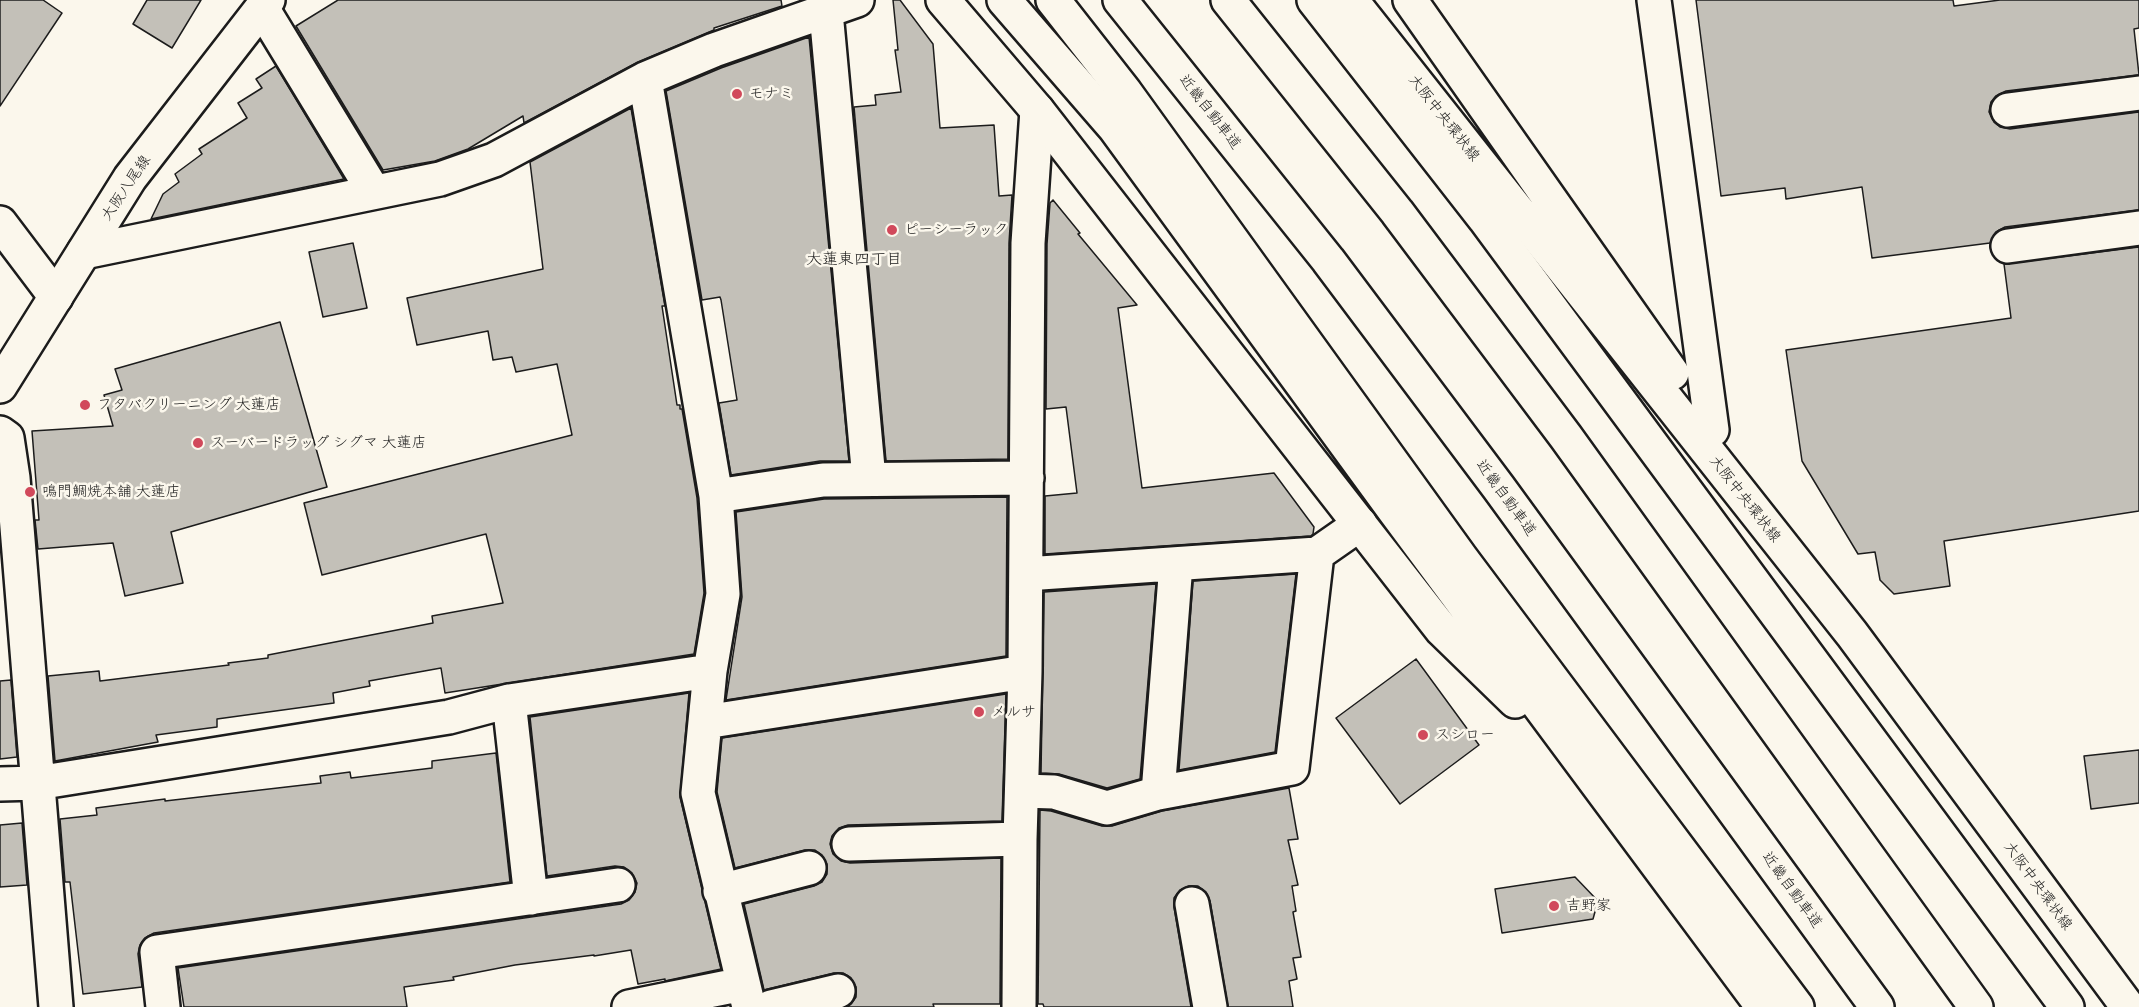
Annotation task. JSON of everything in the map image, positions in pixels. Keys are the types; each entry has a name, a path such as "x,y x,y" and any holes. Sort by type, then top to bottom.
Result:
{"main road":[{"path":"84,252 440,179 494,160 645,79 714,50 857,0"},
{"path":"943,0 1037,110 1442,630 1586,770"},
{"path":"1004,0 1114,128 1763,1007"},
{"path":"1053,0 1125,92 1461,558 1797,1007"},
{"name":"近畿自動車道","path":"1120,0 1328,260 1499,488 1878,1007"},
{"path":"1228,0 1397,212 1566,437 1976,1007"},
{"path":"1314,0 1492,229 2067,1007"},
{"path":"1410,0 1712,430 1851,634"},
{"path":"1654,0 1712,430"},
{"path":"265,4 375,192"},
{"name":"大阪八尾線","path":"0,386 130,178 265,4"},
{"name":"大阪中央環状線","path":"1354,4 1851,634 2128,1007"},
{"path":"826,12 869,479"},
{"path":"629,1007 746,996 698,793 710,671 723,594 716,496 645,79"},
{"path":"2008,110 2139,93"},
{"path":"1019,1007 1020,840 1025,672 1028,243 1037,110"},
{"path":"0,223 56,297"},
{"path":"2008,246 2139,228"},
{"path":"0,433 7,438 13,478 56,1007"},
{"path":"716,496 824,480 1026,478"},
{"path":"1026,574 1317,554 1360,524"},
{"path":"1022,791 1054,792 1107,807 1158,793 1292,768 1317,554"},
{"path":"1158,793 1176,564"},
{"path":"0,784 37,783 449,717 509,701 710,671"},
{"path":"705,722 1025,672"},
{"path":"509,701 531,898"},
{"path":"849,844 1020,840"},
{"path":"720,891 810,868"},
{"path":"163,1007 157,952 618,885"},
{"path":"1192,904 1210,1007"},
{"path":"771,1007 838,991"}],"building":[{"path":"0,0 43,0 62,13 0,106"},
{"path":"147,0 201,0 172,48 133,24"},
{"path":"338,0 781,0 782,6 714,28 714,30 638,62 524,123 523,116 468,149 435,161 383,170 296,26"},
{"path":"893,0 900,0 933,44 940,128 994,125 999,196 1012,195 1009,243 1008,459 886,461 854,107 876,105 875,95 901,92 895,50 898,50"},
{"path":"1696,0 1953,0 1954,6 2000,0 2139,0 2139,28 2134,29 2139,75 2006,91 1996,96 1991,102 1989,112 1994,122 2000,127 2010,129 2139,112 2139,210 2005,227 1996,232 1990,243 1872,258 1862,187 1786,199 1785,188 1721,196"},
{"path":"809,37 849,461 820,461 731,475 719,403 737,400 721,300 720,297 702,300 666,91 721,68"},
{"path":"276,66 344,179 151,219 163,194 179,182 175,174 202,154 199,149 247,118 238,103 262,88 256,79"},
{"path":"631,108 665,306 662,306 677,405 680,405 682,409 697,498 704,593 694,654 445,693 441,668 369,681 370,686 333,693 334,703 217,719 217,727 156,735 158,742 55,761 48,676 99,671 100,681 229,665 228,663 268,658 268,655 433,623 432,616 503,603 486,534 322,575 304,503 572,435 557,364 516,372 512,357 493,360 488,331 417,345 407,298 543,269 530,162"},
{"path":"1053,200 1137,305 1118,308 1142,488 1274,473 1314,527 1311,536 1045,554 1045,496 1077,493 1066,407 1046,409 1047,244 1050,203"},
{"path":"353,243 367,308 323,317 309,252"},
{"path":"2139,247 2139,511 1944,541 1950,586 1894,594 1880,580 1875,552 1858,554 1802,461 1786,350 2011,318 2004,264"},
{"path":"280,322 327,487 171,532 183,583 125,596 113,543 38,549 35,520 39,520 32,431 113,426 104,395 122,390 115,369"},
{"path":"1007,497 1006,656 726,700 742,597 736,512 824,499"},
{"path":"1296,574 1275,752 1179,770 1193,581"},
{"path":"1156,584 1140,779 1107,788 1059,774 1041,773 1044,592"},
{"path":"1416,659 1479,745 1400,804 1336,718"},
{"path":"11,680 17,757 0,759 0,681"},
{"path":"689,693 680,797 721,969 665,981 665,979 638,984 631,950 515,965 453,977 454,980 404,987 407,1007 184,1007 178,968 621,904 629,900 635,892 637,883 632,873 624,867 615,866 547,876 530,717"},
{"path":"1006,694 1002,821 848,825 839,828 832,836 830,844 833,854 841,861 850,863 1001,858 1000,1004 847,1007 856,997 856,987 851,978 843,973 834,973 764,990 744,904 814,886 822,882 827,874 827,864 822,855 815,850 805,850 735,868 717,792 722,738"},
{"path":"2139,750 2139,803 2091,809 2084,756"},
{"path":"496,753 510,882 154,933 145,938 138,954 142,987 83,994 70,882 65,882 60,819 97,815 96,808 321,783 320,776 350,772 351,778 432,768 432,761"},
{"path":"1289,788 1298,839 1288,840 1298,885 1292,886 1296,911 1293,912 1301,957 1293,958 1297,979 1289,981 1293,1007 1228,1007 1210,901 1206,892 1198,886 1189,886 1180,890 1174,898 1191,1007 1044,1007 1043,1004 1038,1004 1040,810 1102,826 1112,826 1162,811"},
{"path":"22,823 27,885 0,887 0,825"},
{"path":"1575,877 1598,901 1593,919 1502,933 1495,889"}],"place":[{"name":"モナミ","path":"737,94"},
{"name":"ピーシーラック","path":"892,230"},
{"name":"フタバクリーニング 大蓮店","path":"85,405"},
{"name":"スーバードラッグ シグマ 大蓮店","path":"198,443"},
{"name":"鳴門鯛焼本舗 大蓮店","path":"30,492"},
{"name":"メルサ","path":"979,712"},
{"name":"スシロー","path":"1423,735"},
{"name":"吉野家","path":"1554,906"}],"district":[{"name":"大蓮東四丁目","path":"854,259"}]}
